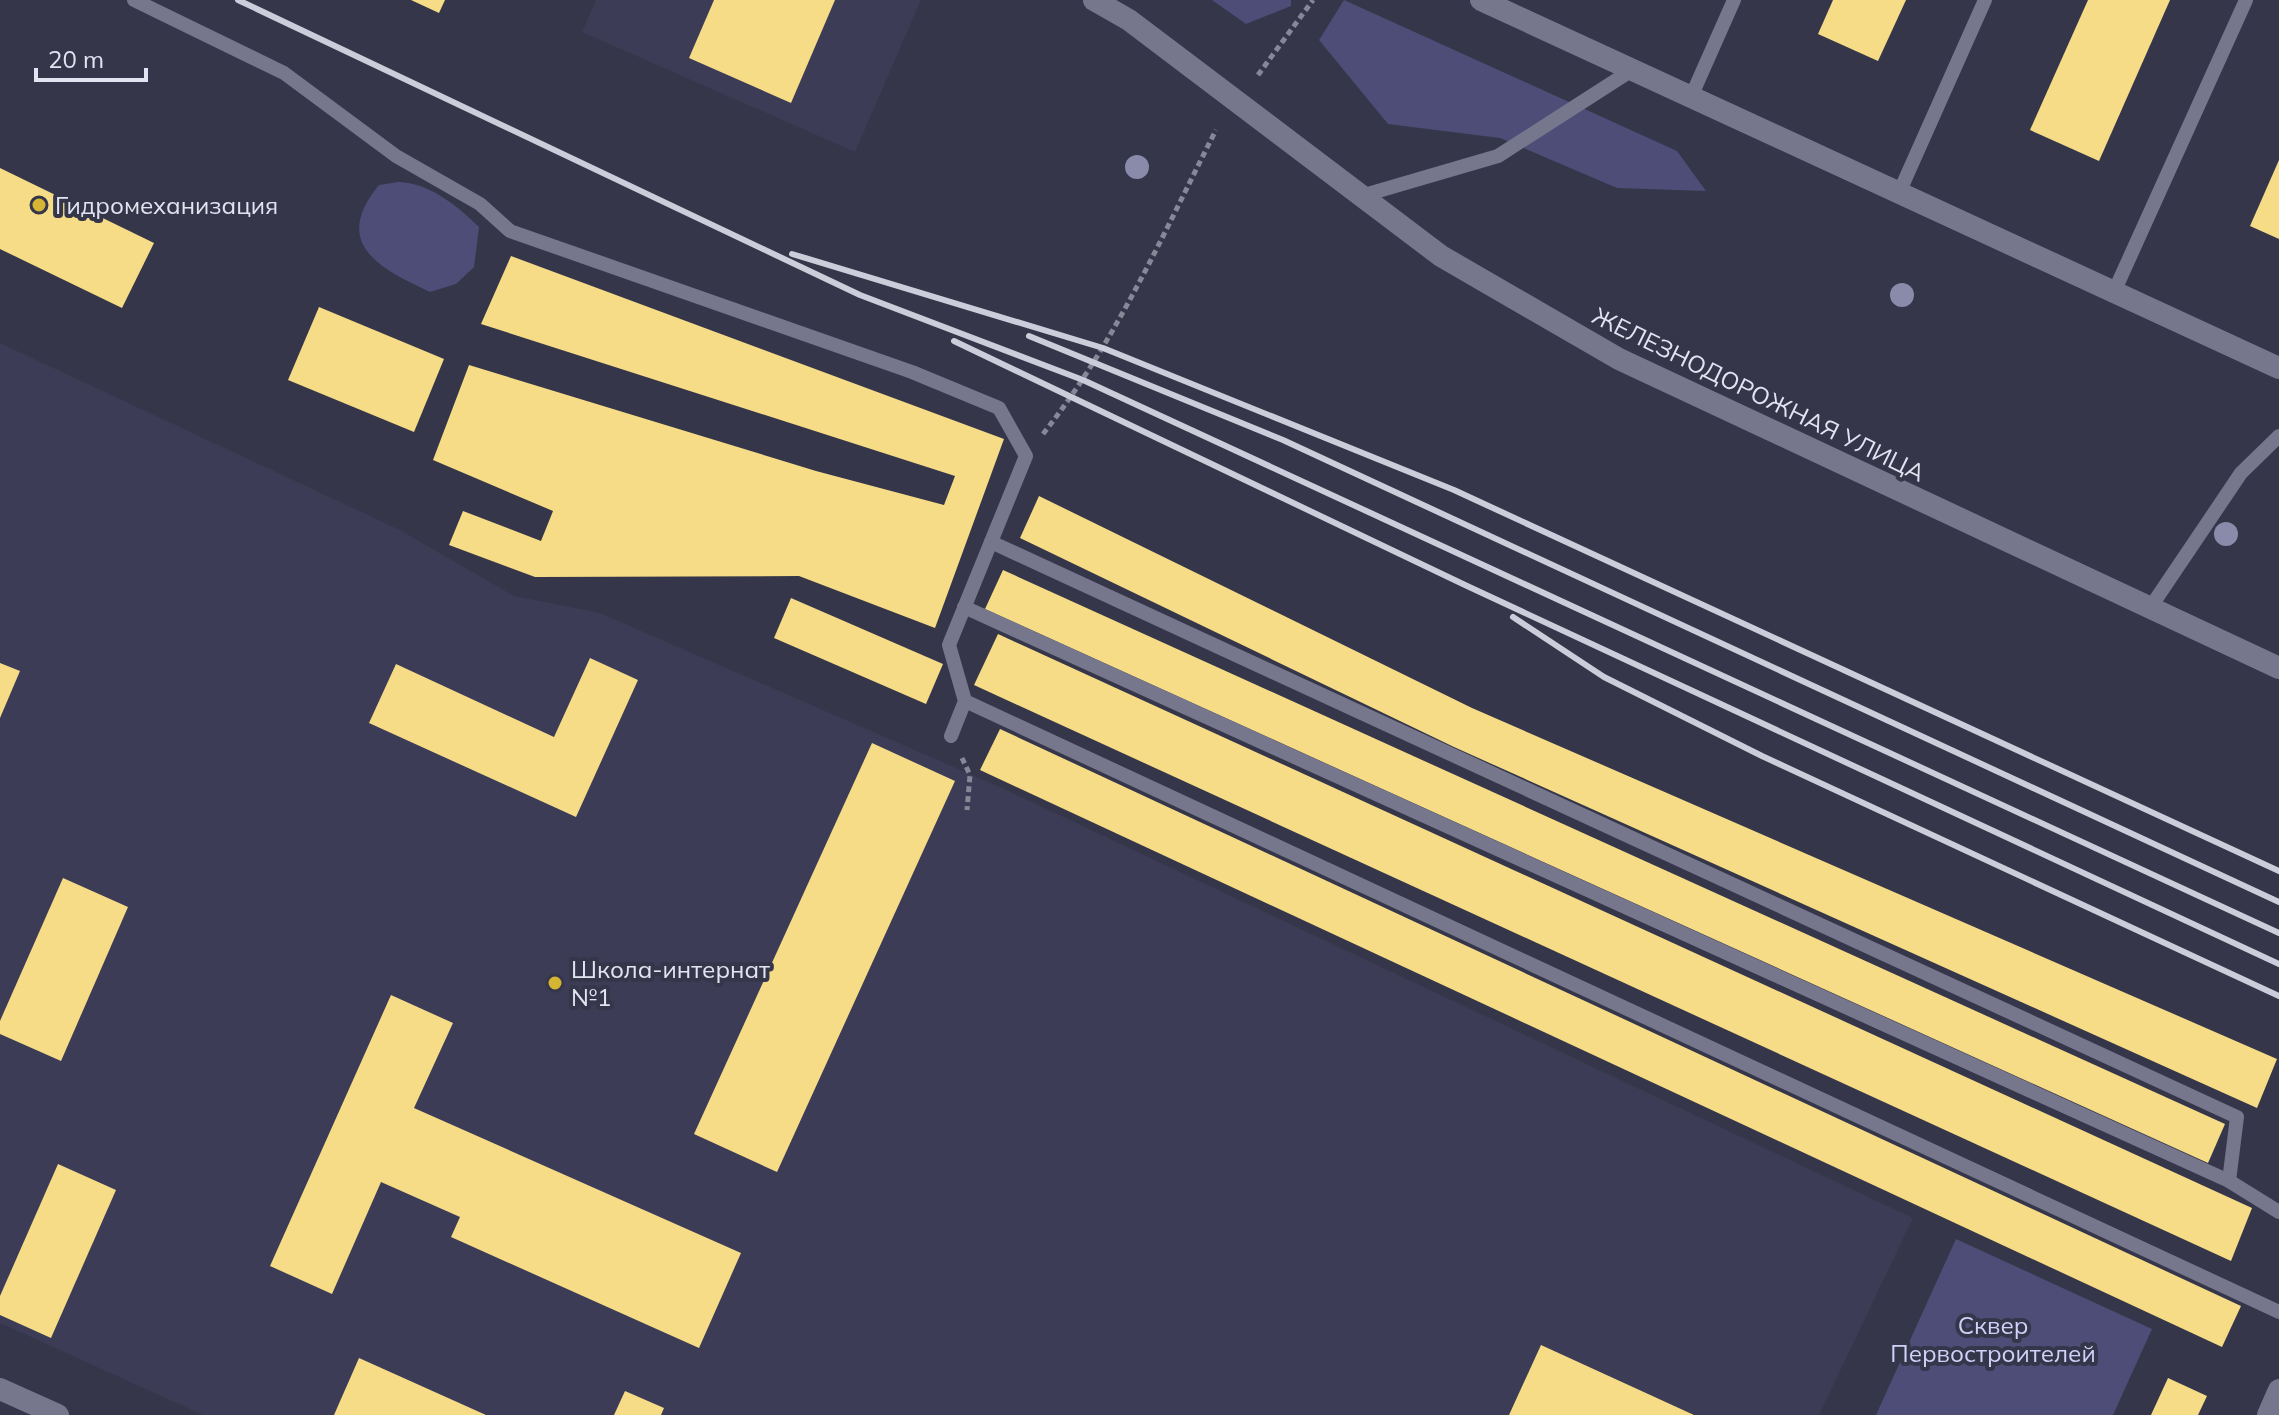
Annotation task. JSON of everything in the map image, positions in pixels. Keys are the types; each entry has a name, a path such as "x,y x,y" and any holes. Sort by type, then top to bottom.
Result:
{"main road":[{"name":"ЖЕЛЕЗНОДОРОЖНАЯ УЛИЦА","path":"1094,0 1129,20 1441,256 1619,359 2279,668"},
{"path":"1481,0 2279,368"},
{"path":"0,1389 58,1415"},
{"path":"2268,1415 2279,1390"}],"lane":[{"path":"134,0 284,73 396,156 480,204 510,231 897,366 999,408 1026,456 949,645 965,701 951,736"},
{"path":"1691,97 1734,0"},
{"path":"1899,193 1985,0"},
{"path":"2114,292 2246,0"},
{"path":"1361,196 1498,156 1632,70"},
{"path":"2150,608 2241,473 2279,436"},
{"path":"991,542 2237,1117 2229,1181"},
{"path":"964,607 2229,1181 2279,1212"},
{"path":"965,701 2279,1312"}],"path":[{"path":"1258,75 1313,0"},
{"path":"1026,456 1072,397 1156,252 1216,130"},
{"path":"951,736 970,775 967,810"}],"shaded area":[{"path":"596,0 921,0 855,152 582,32"},
{"path":"0,343 400,530 514,596 600,613 1002,788 1913,1218 1819,1415 203,1415 0,1323"}],"green space":[{"path":"1212,0 1291,0 1291,6 1246,24"},
{"path":"1344,0 1677,151 1706,191 1617,188 1500,138 1388,124 1319,40"},
{"path":"398,182 432,191 452,203 479,227 474,267 456,284 430,292 394,274 368,252 361,239 359,223 365,206 379,185"},
{"name":"Сквер Первостроителей","path":"1956,1239 2152,1329 2113,1415 1876,1415"}],"building":[{"path":"411,0 445,0 439,13"},
{"path":"714,0 835,0 791,103 689,58"},
{"path":"1833,0 1906,0 1878,61 1818,34"},
{"path":"2088,0 2170,0 2099,161 2030,130"},
{"path":"2279,160 2279,239 2250,226"},
{"name":"Гидромеханизация","path":"0,168 154,243 122,308 0,249"},
{"path":"511,256 1004,439 935,628 799,576 535,577 449,545 463,511 541,541 553,511 433,460 469,365 816,471 944,505 955,476 481,324"},
{"path":"319,307 444,359 414,432 288,380"},
{"path":"1039,496 1472,708 2277,1059 2257,1108 1454,747 1020,538"},
{"path":"1003,570 2225,1124 2208,1163 985,609"},
{"path":"791,598 943,664 926,704 774,638"},
{"path":"998,634 2252,1208 2231,1261 974,685"},
{"path":"590,658 638,680 576,817 369,723 396,664 554,737"},
{"path":"0,663 20,671 0,718"},
{"path":"1000,729 2241,1306 2222,1347 980,770"},
{"path":"872,743 955,781 777,1172 694,1134"},
{"path":"63,878 128,907 61,1061 0,1034 0,1021"},
{"path":"391,995 453,1023 414,1108 741,1253 699,1348 451,1237 460,1217 381,1182 332,1294 270,1266"},
{"path":"58,1164 116,1190 51,1338 0,1315 0,1296"},
{"path":"1541,1345 1694,1415 1509,1415"},
{"path":"359,1358 486,1415 334,1415"},
{"path":"2168,1378 2207,1396 2198,1415 2151,1415"},
{"path":"625,1391 664,1408 661,1415 614,1415"}],"railway":[{"path":"238,0 860,295 1083,380 2279,933"},
{"path":"792,254 1103,348 1454,490 2279,871"},
{"path":"1029,336 1283,440 2279,902"},
{"path":"954,341 1465,585 2279,964"},
{"path":"1513,617 1604,677 1762,756 2279,996"}],"place":[{"name":"Гидромеханизация","path":"39,205"},
{"name":"Школа-интернат №1","path":"555,983"}]}
